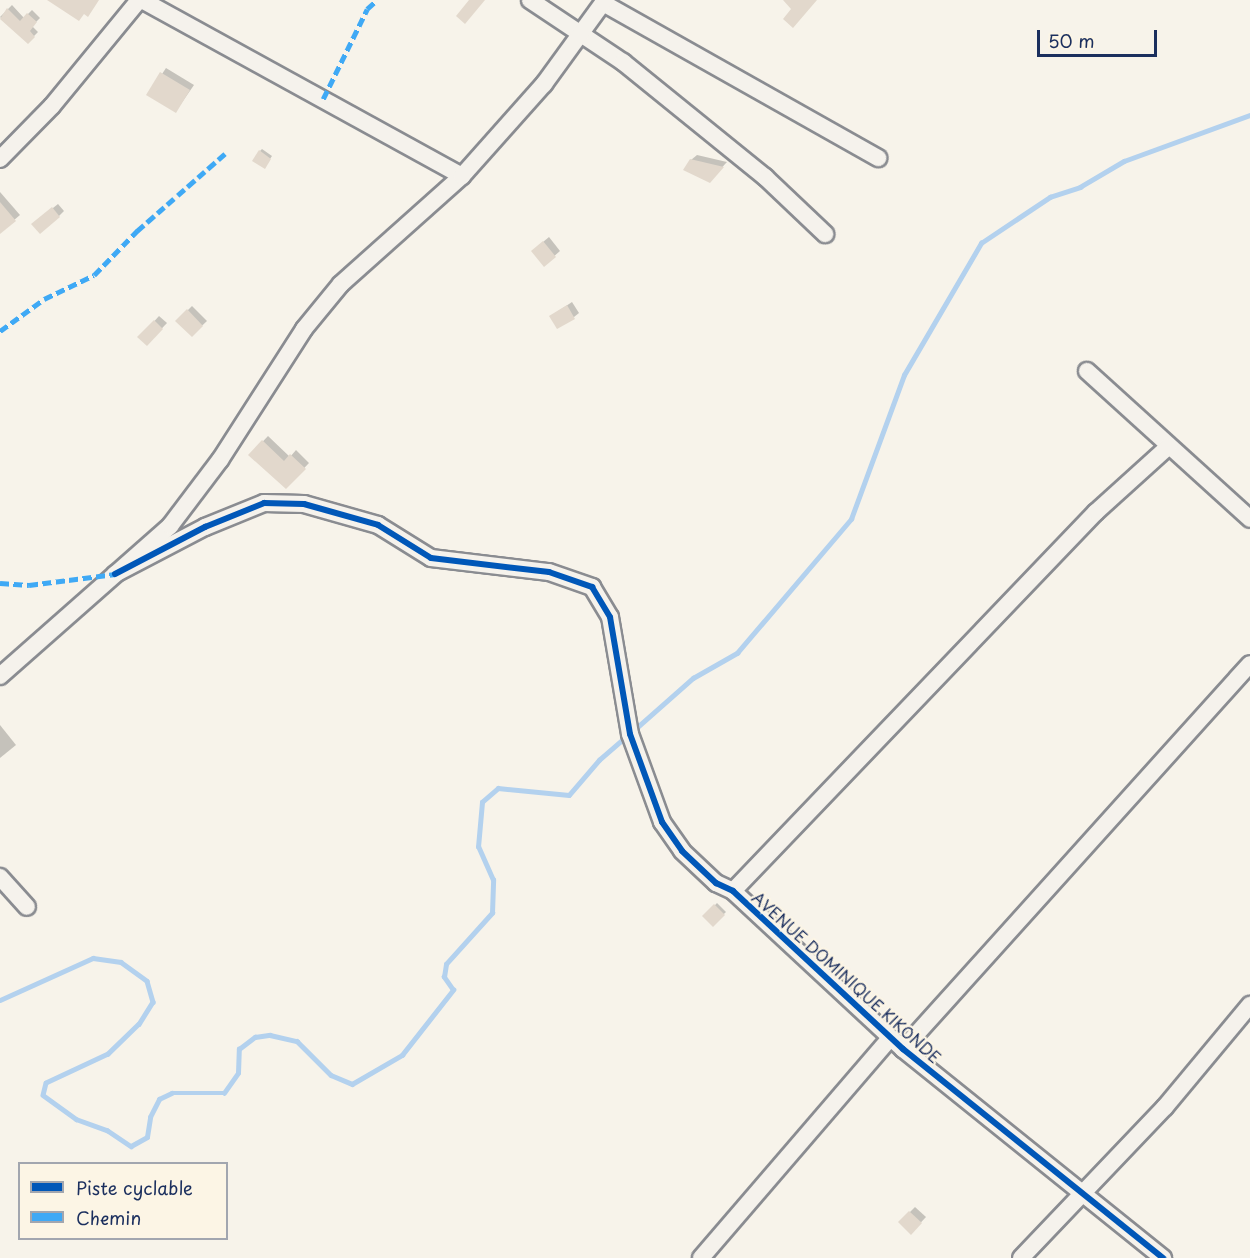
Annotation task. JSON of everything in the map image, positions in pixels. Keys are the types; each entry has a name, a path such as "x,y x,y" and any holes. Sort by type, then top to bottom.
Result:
{"street":[{"path":"0,159 52,106 141,0 462,176"},
{"path":"530,0 580,32 765,177 825,234"},
{"path":"0,676 170,526 196,496 304,329 340,284 462,176 544,84 604,1 878,158"},
{"path":"1087,371 1250,519"},
{"path":"733,891 1096,512 1169,446"},
{"name":"AVENUE DOMINIQUE KIKONDE","path":"115,574 205,527 264,503 304,504 378,525 431,558 549,572 592,587 610,617 630,734 662,822 682,851 716,883 733,891 897,1043 1163,1258"},
{"path":"701,1258 897,1043 1250,664"},
{"path":"0,877 27,907"},
{"path":"1021,1258 1165,1107 1250,1005"}],"building":[{"path":"47,0 99,0 88,17 84,14 79,21"},
{"path":"469,0 485,0 465,24 456,16"},
{"path":"783,0 817,0 793,28 783,19 791,9"},
{"path":"7,8 20,21 27,13 37,22 30,31 35,37 28,44 0,19"},
{"path":"160,72 190,90 176,113 146,95"},
{"path":"259,150 271,159 265,169 252,161"},
{"path":"690,159 724,167 710,183 683,170"},
{"path":"0,202 16,221 0,234"},
{"path":"52,207 60,217 40,234 31,224"},
{"path":"543,241 556,257 544,267 531,251"},
{"path":"567,305 575,319 557,329 549,316"},
{"path":"187,309 203,326 192,337 175,321"},
{"path":"154,320 163,329 147,346 137,337"},
{"path":"262,440 284,461 290,454 306,469 286,489 248,455"},
{"path":"714,904 725,915 713,927 702,916"},
{"path":"909,1211 922,1223 911,1235 898,1222"}],"waterway":[{"path":"633,731 693,678 737,653 851,519 904,375 981,243 1050,197 1080,187 1124,161 1250,115"},
{"path":"0,1000 93,958 121,962 147,981 153,1002 139,1024 108,1054 46,1083 43,1095 76,1119 107,1130 131,1146 147,1137 150,1117 159,1099 172,1093 224,1093 238,1073 239,1049 255,1037 270,1035 297,1041 331,1075 352,1084 402,1055 453,990 444,977 446,964 492,913 493,880 478,847 482,802 498,788 569,795 599,760 627,736"}],"marked path":[{"path":"323,99 367,9 377,0"},
{"path":"0,331 44,299 94,275 137,231 227,152"},
{"path":"0,583 29,585 115,574"}],"cycle path":[{"path":"115,574 205,527 264,503 304,504 378,525 431,558 549,572 592,587 610,617 630,734 662,822 682,851 716,883 733,891 903,1049 1163,1258"}]}
